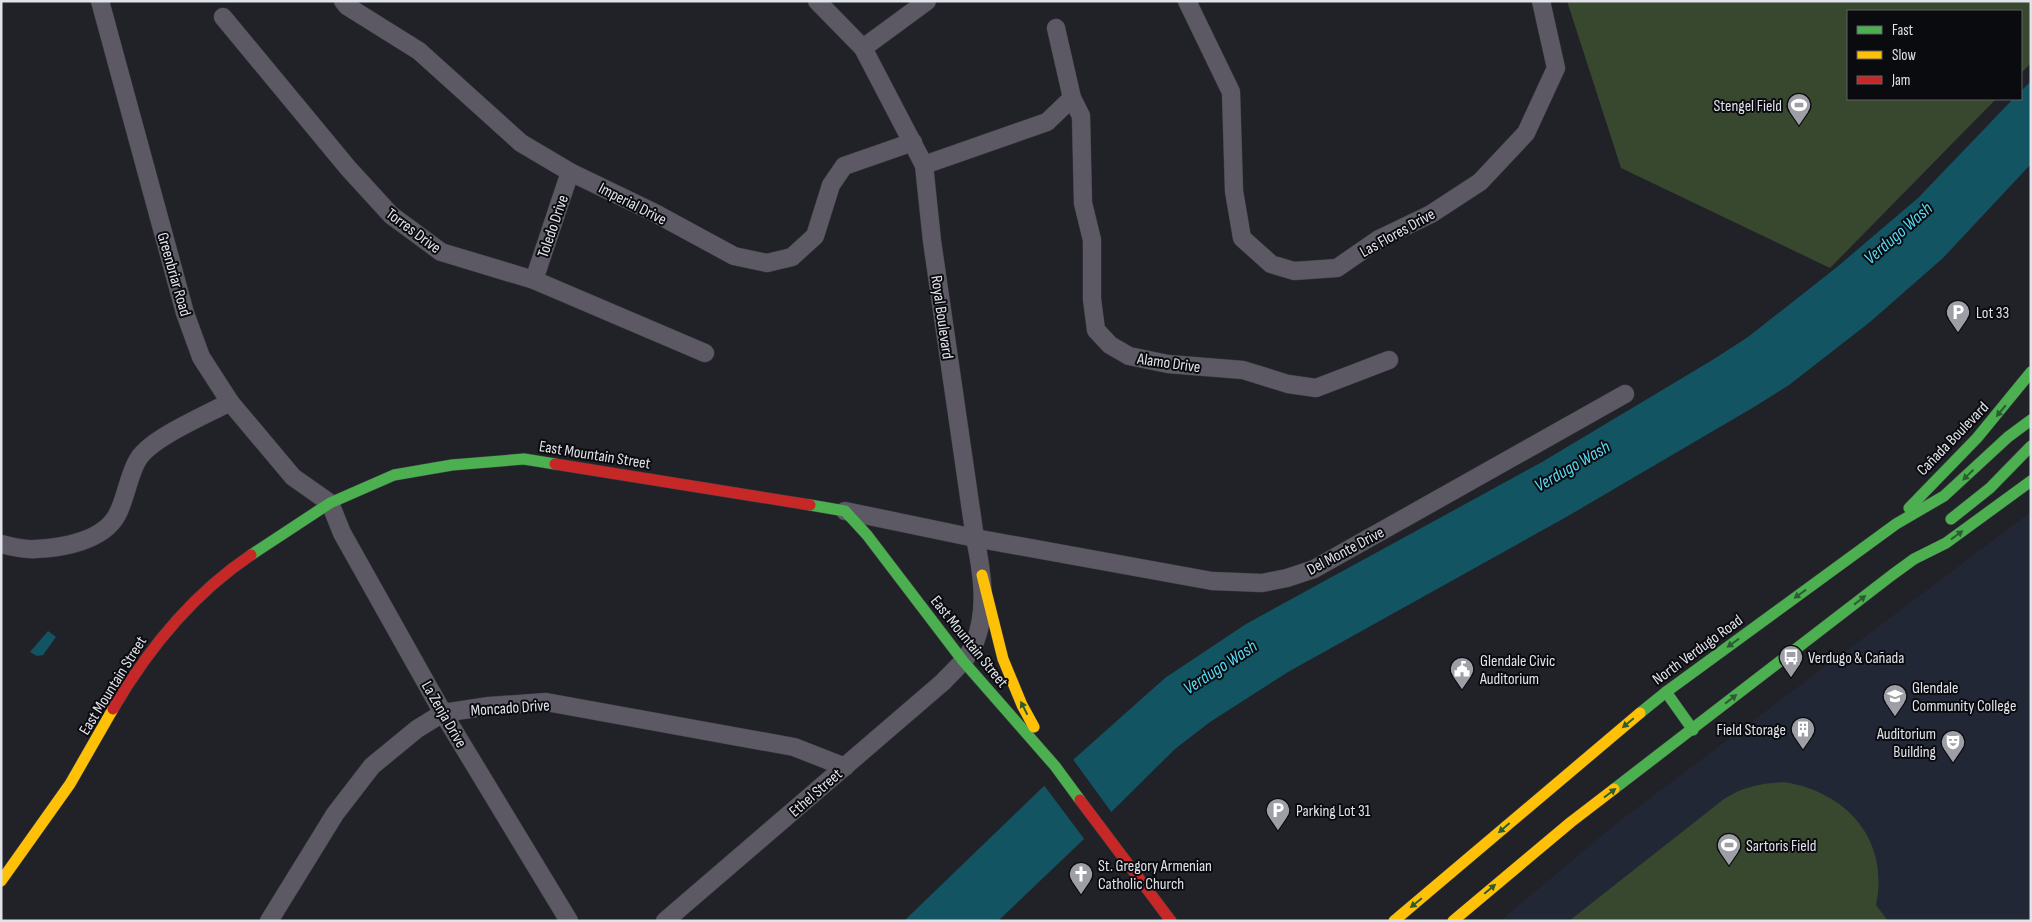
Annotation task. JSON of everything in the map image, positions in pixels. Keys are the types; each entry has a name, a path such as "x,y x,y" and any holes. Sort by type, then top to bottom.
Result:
{"main road":[{"name":"Cañada Boulevard","path":"1896,524 1928,485 1952,464 1986,429 2031,372"},
{"name":"North Verdugo Road","path":"1394,921 1666,692 1896,524 1949,492 2008,437 2031,420"},
{"path":"1945,524 1990,488 2031,446"},
{"name":"East Mountain Street","path":"1,881 70,784 127,686 154,647 183,612 227,571 330,503 394,475 452,464 524,459 845,511 867,535 964,661 1055,766 1172,921"},
{"path":"1453,921 1571,822 1914,559 1946,543 2031,481"},
{"path":"1914,559 1925,543"},
{"path":"982,575 1003,659 1022,705 1055,766"},
{"path":"1666,692 1693,730"}],"street":[{"name":"Greenbriar Road","path":"100,1 185,313 201,357 230,402 293,477 330,503"},
{"name":"Imperial Drive","path":"343,1 347,6 419,51 521,143 570,172 653,212 734,256 767,264 792,257 815,236 831,185 844,166 914,142"},
{"name":"Royal Boulevard","path":"817,1 863,48 914,142 924,165 932,241 982,575 981,614 976,640 964,661"},
{"path":"863,48 927,1"},
{"name":"Las Flores Drive","path":"1187,1 1231,92 1234,192 1242,238 1271,264 1294,270 1337,268 1379,239 1431,214 1480,182 1526,133 1556,68 1541,1"},
{"name":"Torres Drive","path":"223,17 348,168 391,215 441,252 534,280 705,353"},
{"name":"Alamo Drive","path":"1056,28 1072,98 1081,116 1083,203 1092,240 1092,299 1096,330 1110,345 1130,356 1168,364 1243,370 1288,384 1316,388 1390,360"},
{"path":"924,165 1047,122 1072,98"},
{"name":"Toledo Drive","path":"534,280 570,172"},
{"name":"Del Monte Drive","path":"845,511 975,538 1212,581 1262,583 1288,578 1314,569 1625,394"},
{"path":"1,544 34,550 86,540 105,529 116,518 124,501 138,459 151,445 230,402"},
{"name":"La Zenja Drive","path":"330,503 342,533 443,713 569,921"},
{"name":"Ethel Street","path":"665,921 943,682 964,661"},
{"name":"Moncado Drive","path":"269,921 335,814 372,766 417,729 443,713 490,706 546,702 794,747 844,766"}],"shaded area":[{"name":"Glendale Community College","path":"2031,512 2031,921 1500,921 1617,823"}],"green space":[{"name":"Stengel Field","path":"1567,1 2031,1 2031,63 2022,72 2022,10 1847,10 1847,100 1995,100 1830,268 1621,168"},
{"path":"1784,782 1807,787 1827,796 1844,808 1859,823 1870,840 1876,860 1879,881 1876,905 1888,921 1569,921 1724,799 1752,786"}],"water":[{"name":"Verdugo Wash","path":"2031,81 2031,164 1943,258 1870,322 1789,385 1568,516 1288,672 1210,722 1175,749 998,921 904,921 1046,784 1165,678 1246,624 1542,462 1748,337 1837,267 1918,198 2012,100 2022,100 2022,90"},
{"path":"48,631 56,637 43,655 37,656 30,652"}],"pier":[{"path":"1072,758 1112,813 1085,840 1043,784"}],"traffic: fast":[{"path":"1909,508 1977,438 2031,372"},
{"path":"1640,713 1896,524 1944,496 2008,437 2031,420"},
{"path":"1951,519 1990,488 2031,446"},
{"path":"251,555 330,503 394,475 452,465 524,459 555,464"},
{"path":"1614,789 1892,575 1914,559 1946,543 2031,481"},
{"path":"810,505 845,511 867,535 963,661 1055,766 1080,800"},
{"path":"1666,692 1693,730"}],"traffic: slow":[{"path":"982,575 1003,659 1022,705 1034,727"},
{"path":"1,881 70,784 113,709"},
{"path":"1394,921 1640,713"},
{"path":"1453,921 1571,822 1614,789"}],"traffic: jam":[{"path":"555,464 810,505"},
{"path":"113,709 141,665 173,624 210,587 251,555"},
{"path":"1080,800 1171,921"}],"place":[{"name":"Stengel Field","path":"1799,126"},
{"name":"Lot 33","path":"1958,333"},
{"name":"Verdugo & Cañada","path":"1791,678"},
{"name":"Glendale Civic Auditorium","path":"1462,690"},
{"name":"Glendale Community College","path":"1895,717"},
{"name":"Field Storage","path":"1803,750"},
{"name":"Auditorium Building","path":"1953,763"},
{"name":"Parking Lot 31","path":"1278,831"},
{"name":"Sartoris Field","path":"1729,866"},
{"name":"St. Gregory Armenian Catholic Church","path":"1081,895"}]}
